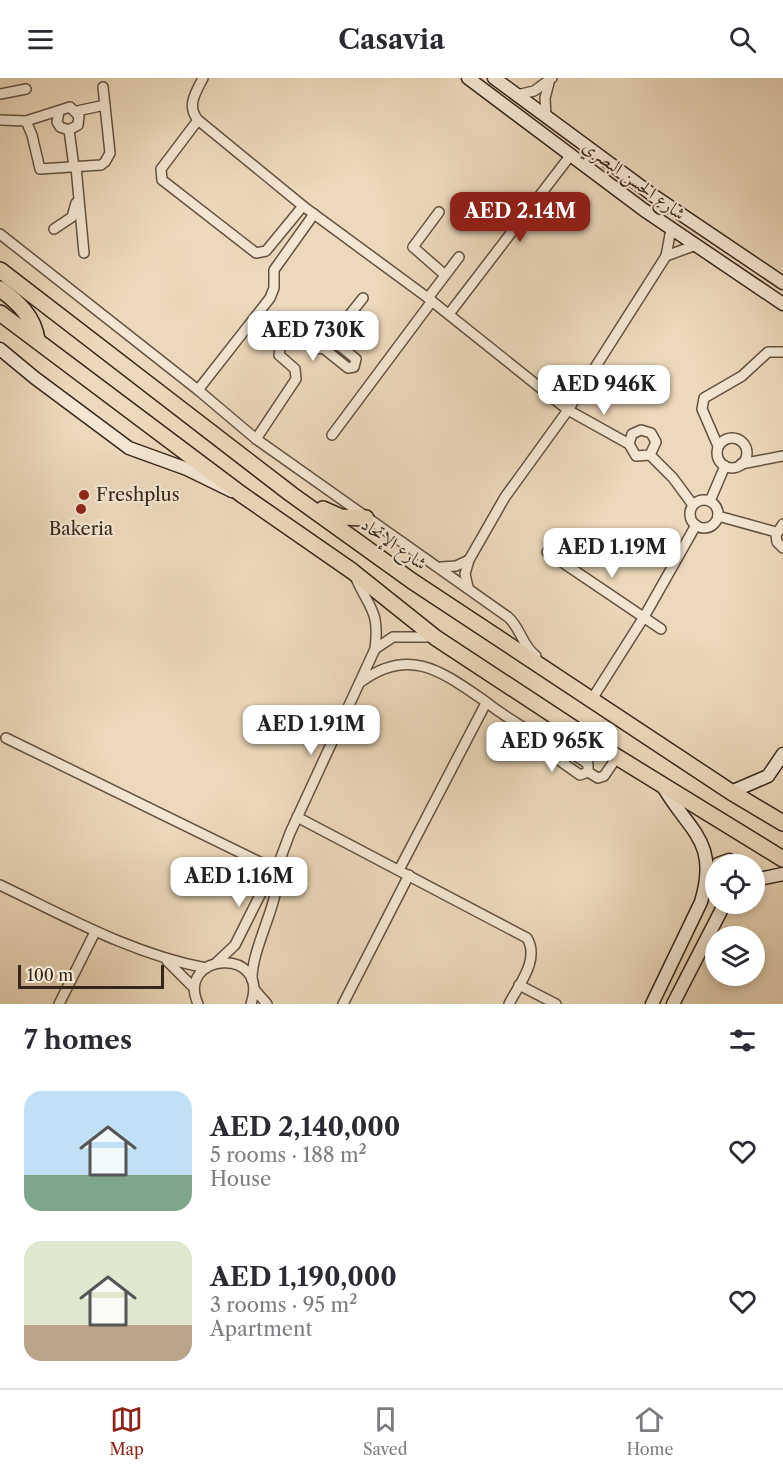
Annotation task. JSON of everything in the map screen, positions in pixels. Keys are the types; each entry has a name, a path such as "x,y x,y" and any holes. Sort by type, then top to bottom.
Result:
{"highway":[{"path":"4,279 18,304 33,323 37,339"},
{"name":"شارع الإتحاد","path":"4,279 293,496 412,581 730,792 783,823"},
{"path":"0,313 241,494 352,571 436,638 617,758 661,782 783,859"},
{"path":"293,496 306,497 341,518 366,518"}],"main road":[{"name":"شارع الحسن البصري","path":"468,78 570,156 783,304"},
{"name":"شارع الحسن البصري","path":"494,78 654,196 783,283"},
{"path":"0,263 4,279"},
{"path":"2,353 129,448 187,469 241,494"},
{"path":"730,792 768,776 783,754"},
{"path":"661,782 669,797 696,830 705,854"},
{"path":"765,878 783,874"},
{"path":"652,1004 695,917 705,887"},
{"path":"673,1004 719,914"}],"street":[{"path":"203,78 192,101 194,114 198,120 303,206 430,299 568,410 628,444 636,456 650,455 674,478 693,505 691,516 696,525"},
{"path":"517,95 534,91 551,80"},
{"path":"546,116 544,98 551,80"},
{"path":"26,121 32,135 40,169 100,165 109,158 103,87"},
{"path":"0,94 26,89"},
{"path":"0,120 26,121 59,112 66,107 77,111 105,105"},
{"path":"59,112 57,122 64,130 69,130 74,129 80,121 77,111"},
{"path":"198,120 161,169 160,175 166,183 256,253 266,252 303,206"},
{"path":"69,130 84,253"},
{"path":"449,314 570,156"},
{"path":"54,229 78,212"},
{"path":"439,212 413,247 445,275"},
{"path":"198,390 270,298 274,288 274,270 314,214"},
{"path":"468,587 465,574 469,560 505,497 568,410 666,256 672,229"},
{"path":"0,234 198,390 256,440 366,518 441,567 514,622 528,648 556,670 564,682"},
{"path":"666,256 696,245"},
{"path":"332,435 459,257"},
{"path":"256,440 296,379 295,369 279,355 281,344 292,334 315,349 323,348 363,298"},
{"path":"323,348 348,368 354,368 356,359 331,339"},
{"path":"782,458 734,467 725,466 719,460 718,446 702,409 704,398 742,376 768,352 783,352"},
{"path":"628,444 634,432 648,431 656,442 650,455"},
{"path":"718,446 731,438 741,441 746,450 741,464"},
{"path":"710,501 725,466"},
{"path":"693,505 703,500 710,501 717,509 718,516"},
{"path":"696,525 709,526 718,516"},
{"path":"718,516 776,532"},
{"path":"783,524 776,532 777,542 783,548"},
{"path":"592,699 644,617 696,525"},
{"path":"547,552 661,629"},
{"path":"441,567 456,566 469,560"},
{"path":"194,988 206,968 217,962 235,945 266,883 276,872 297,817 375,649 377,628 375,614 352,571"},
{"path":"375,649 393,636 436,638"},
{"path":"362,681 389,667 420,665 449,676 486,703 544,737 556,751 564,748 585,762 589,767 588,772 598,778 604,776 617,758"},
{"path":"399,870 486,703"},
{"path":"544,737 550,734 559,718"},
{"path":"6,738 276,872"},
{"path":"297,817 527,938 532,956 509,1004"},
{"path":"251,1004 254,953 278,889 276,872"},
{"path":"343,1004 410,875"},
{"path":"0,885 95,932 163,958 206,968"},
{"path":"59,1004 95,932"},
{"path":"163,958 175,967 194,988 198,1004"},
{"path":"217,962 225,961 241,967 267,1004"},
{"path":"519,985 556,1004"}],"place":[{"name":"Freshplus","path":"84,495"},
{"name":"Bakeria","path":"81,509"}]}
